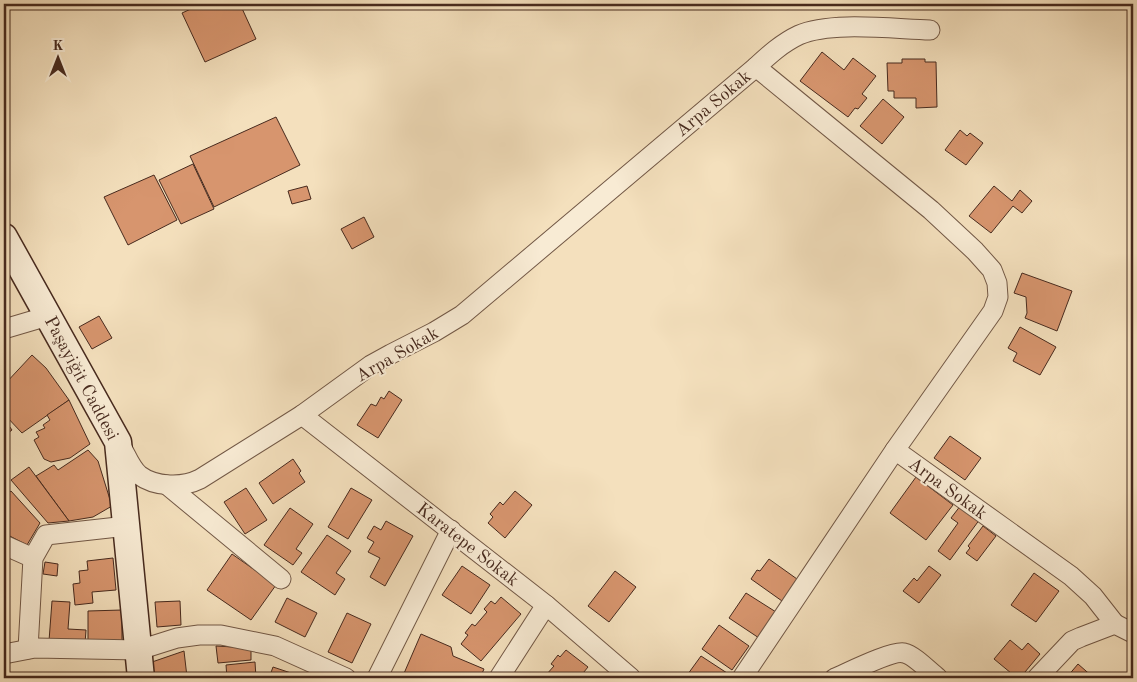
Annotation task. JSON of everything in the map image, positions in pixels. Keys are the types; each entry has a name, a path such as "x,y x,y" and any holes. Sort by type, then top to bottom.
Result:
{"main road":[{"name":"Paşayiğit Caddesi","path":"6,247 48,316 118,442 141,678"}],"street":[{"path":"756,67 789,40 801,34 818,30 837,28 930,30"},
{"name":"Arpa Sokak","path":"126,516 126,491 132,482 142,480 185,484 200,480 302,415 371,365 462,315 756,67 957,233 992,270 997,283 998,296 993,311 895,450 1071,576 1093,596 1115,624"},
{"path":"4,329 48,316"},
{"name":"Karatepe Sokak","path":"302,415 546,605 631,678"},
{"path":"118,442 136,471 159,483 281,579"},
{"path":"742,678 895,450"},
{"path":"28,649 34,558 46,535 126,516"},
{"path":"377,678 451,530"},
{"path":"4,545 34,558"},
{"path":"499,678 546,605"},
{"path":"1037,678 1072,641 1115,624 1133,633"},
{"path":"4,654 28,649 139,650 177,638 221,635 275,646 346,678"},
{"path":"835,678 890,654 900,652 909,655 938,678"}],"building":[{"path":"202,4 240,4 256,39 205,62 182,13"},
{"path":"822,52 844,70 853,58 876,76 862,94 867,98 848,117 800,81"},
{"path":"902,59 925,59 925,62 936,62 937,107 916,108 916,98 894,98 894,91 888,91 887,63 902,63"},
{"path":"883,99 904,117 882,144 860,126"},
{"path":"276,117 300,165 214,207 190,156"},
{"path":"960,130 967,136 970,133 983,143 966,165 945,150"},
{"path":"193,164 214,209 181,224 159,180"},
{"path":"154,175 177,220 128,245 104,197"},
{"path":"307,186 311,199 292,204 288,191"},
{"path":"994,186 1012,201 1020,190 1032,201 1022,213 1013,206 991,233 969,216"},
{"path":"364,217 374,237 352,249 341,229"},
{"path":"1022,273 1072,291 1057,331 1025,318 1027,313 1026,297 1014,293"},
{"path":"99,316 112,338 92,349 79,327"},
{"path":"1020,327 1056,347 1040,375 1013,361 1017,353 1008,348"},
{"path":"32,355 46,368 69,400 22,433 4,414 4,385"},
{"path":"389,391 402,400 378,438 357,425 371,404 376,406 381,397 384,399"},
{"path":"69,400 90,444 70,458 51,462 44,459 34,440 39,437 36,432 45,428 43,425 50,420 47,415"},
{"path":"4,419 12,430 4,436"},
{"path":"950,436 981,458 965,480 934,458"},
{"path":"88,450 98,461 112,506 93,517 69,521 36,476 54,465 58,470"},
{"path":"293,459 301,471 299,473 305,482 273,504 259,483"},
{"path":"29,467 69,521 48,523 11,480"},
{"path":"916,477 953,505 926,540 890,513"},
{"path":"246,488 267,520 245,534 224,502"},
{"path":"351,488 372,500 348,539 328,527"},
{"path":"11,491 40,523 27,545 4,533 4,496"},
{"path":"515,491 532,505 505,538 488,523 493,517 490,514 500,502 503,505"},
{"path":"961,505 980,519 950,560 938,551 958,523 951,518"},
{"path":"290,508 313,524 296,549 302,553 293,565 264,545"},
{"path":"386,521 413,536 385,586 370,577 380,558 368,552 374,542 367,538 374,526 381,530"},
{"path":"983,526 996,536 977,561 966,553 970,548 968,546"},
{"path":"327,535 351,551 336,573 345,579 335,595 301,572"},
{"path":"232,554 276,585 251,620 207,590"},
{"path":"113,558 116,590 92,592 93,603 75,605 73,584 80,583 79,571 88,570 87,561"},
{"path":"769,559 797,579 782,601 751,579 757,570 760,571"},
{"path":"45,562 58,564 57,576 43,574"},
{"path":"462,566 490,585 471,614 442,595"},
{"path":"929,566 941,575 919,603 903,591 914,578 917,581"},
{"path":"615,571 636,587 609,622 588,606"},
{"path":"1034,573 1059,591 1036,622 1011,605"},
{"path":"746,593 776,612 759,638 729,618"},
{"path":"501,597 521,614 481,661 461,644 468,635 465,633 472,624 475,626 487,612 484,609 491,601 495,604"},
{"path":"287,598 317,613 305,637 275,622"},
{"path":"52,601 70,602 68,629 86,630 85,644 49,641"},
{"path":"180,601 181,625 157,627 155,602"},
{"path":"122,610 122,644 88,644 88,611"},
{"path":"347,613 371,624 352,663 328,652"},
{"path":"719,625 749,646 732,670 702,649"},
{"path":"421,634 451,647 453,656 484,669 480,678 402,678"},
{"path":"1010,640 1022,650 1028,643 1040,654 1020,678 1017,678 994,659"},
{"path":"216,646 251,648 251,660 218,663"},
{"path":"566,650 588,667 579,678 551,678 546,675 554,666 551,664 558,655 560,657"},
{"path":"184,651 187,677 154,678 152,662"},
{"path":"701,656 727,673 723,678 685,678"},
{"path":"255,662 256,678 227,678 226,665"},
{"path":"1078,664 1094,678 1067,677"},
{"path":"273,667 306,678 269,678"},
{"path":"57,675 129,675 129,678 58,678"}]}
